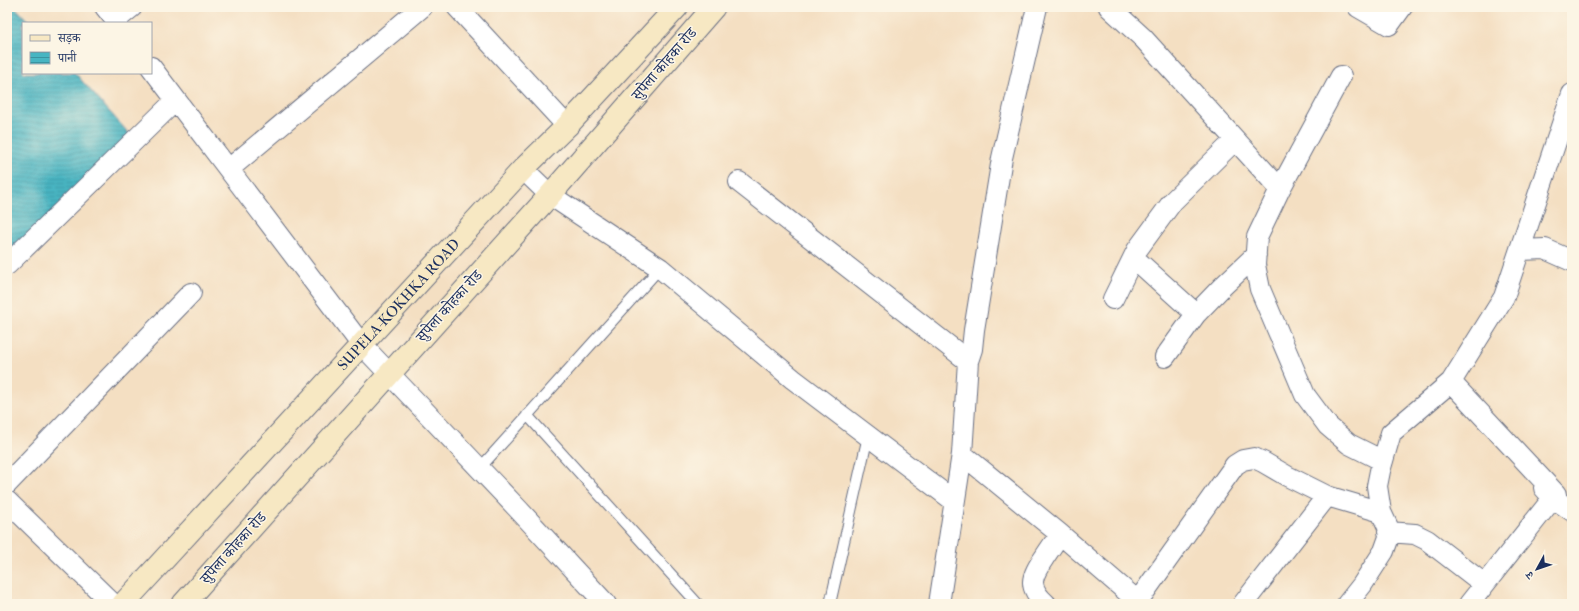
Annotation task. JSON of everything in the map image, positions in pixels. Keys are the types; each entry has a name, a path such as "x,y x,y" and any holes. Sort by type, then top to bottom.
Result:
{"street":[{"path":"113,17 132,7"},
{"path":"229,169 422,7"},
{"path":"457,7 567,126"},
{"name":"SUPELA-KOKHKA ROAD","path":"123,604 523,169 567,126 676,7"},
{"name":"सुपेला कोहका रोड","path":"183,604 550,195 714,7"},
{"path":"939,604 962,454 971,347 1002,158 1037,7"},
{"path":"1109,7 1143,38 1280,189"},
{"path":"1358,7 1389,25 1402,7"},
{"path":"152,68 361,344 480,468 606,604"},
{"path":"1341,76 1280,189 1257,237 1255,265 1260,289 1305,395 1328,426 1380,473"},
{"path":"1347,604 1362,585 1384,551 1390,537 1381,512 1380,473 1391,433 1451,382 1504,297 1572,94"},
{"path":"7,265 176,100"},
{"path":"1113,299 1137,250 1173,201 1235,140"},
{"path":"523,169 550,195 660,268 793,378 954,501"},
{"path":"738,182 971,347"},
{"path":"1520,250 1546,249 1572,261"},
{"path":"1165,357 1196,314 1256,255"},
{"path":"1134,258 1196,314"},
{"path":"7,484 192,293"},
{"path":"1451,382 1551,493 1572,511"},
{"path":"962,454 1060,534 1140,603 1235,465 1243,460 1254,458 1327,496 1381,512"},
{"path":"1469,604 1551,493"},
{"path":"1243,604 1327,496"},
{"path":"7,501 113,604"},
{"path":"1388,532 1415,534 1427,540 1484,584"},
{"path":"1046,604 1035,590 1032,578 1035,570 1060,534"}],"lane":[{"path":"480,468 660,268"},
{"path":"527,415 698,604"},
{"path":"830,604 868,436"}],"water":[{"path":"7,7 15,7 29,22 22,22 22,74 76,74 134,139 7,254"}]}
